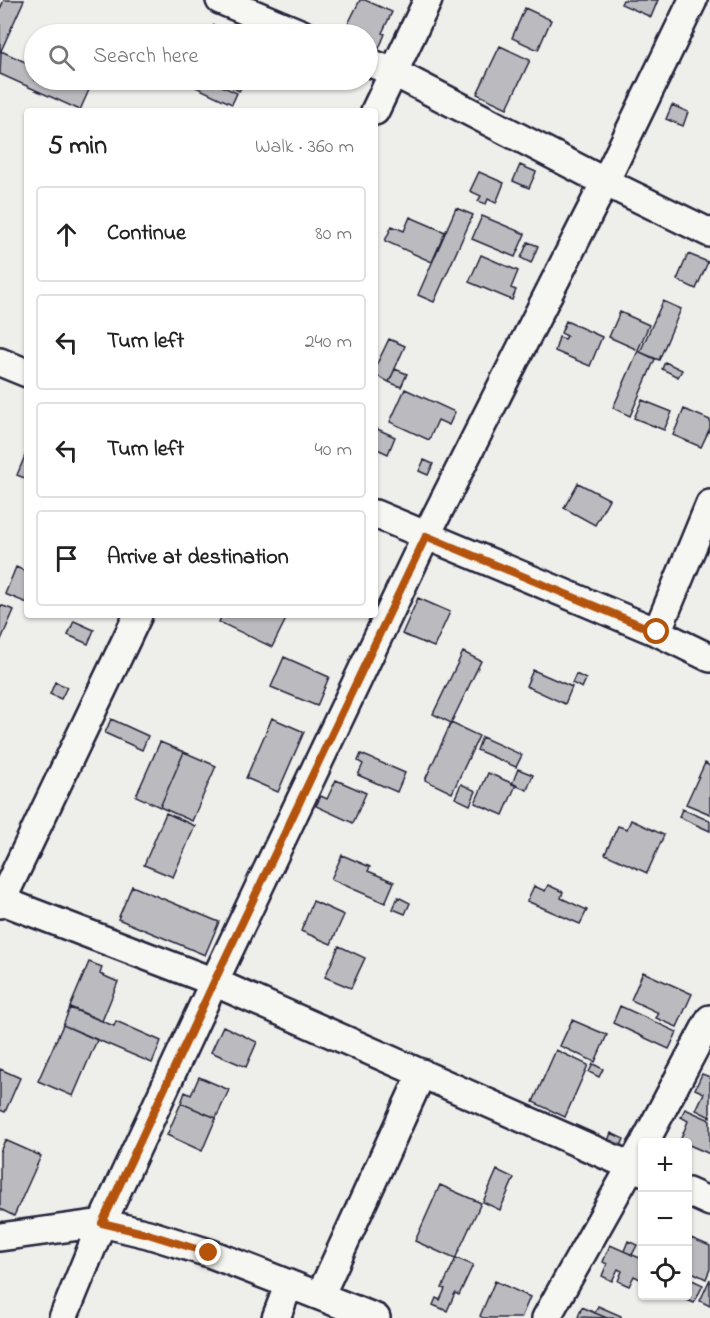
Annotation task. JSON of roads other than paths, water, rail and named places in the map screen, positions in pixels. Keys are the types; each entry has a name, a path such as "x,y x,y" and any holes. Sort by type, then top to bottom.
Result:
{"street":[{"path":"220,0 278,24"},
{"path":"376,108 428,0"},
{"path":"63,1318 102,1223 426,536 605,182 693,0"},
{"path":"378,66 710,233"},
{"path":"0,363 24,372"},
{"path":"657,632 710,504"},
{"path":"378,515 657,632 710,658"},
{"path":"137,618 1,901 214,982 422,1073 638,1156"},
{"path":"650,1138 710,1019"},
{"path":"320,1296 422,1073"},
{"path":"546,1318 638,1162"},
{"path":"692,1194 710,1202"},
{"path":"0,1238 102,1223 148,1234 209,1253 376,1318"},
{"path":"276,1318 289,1284"}]}
